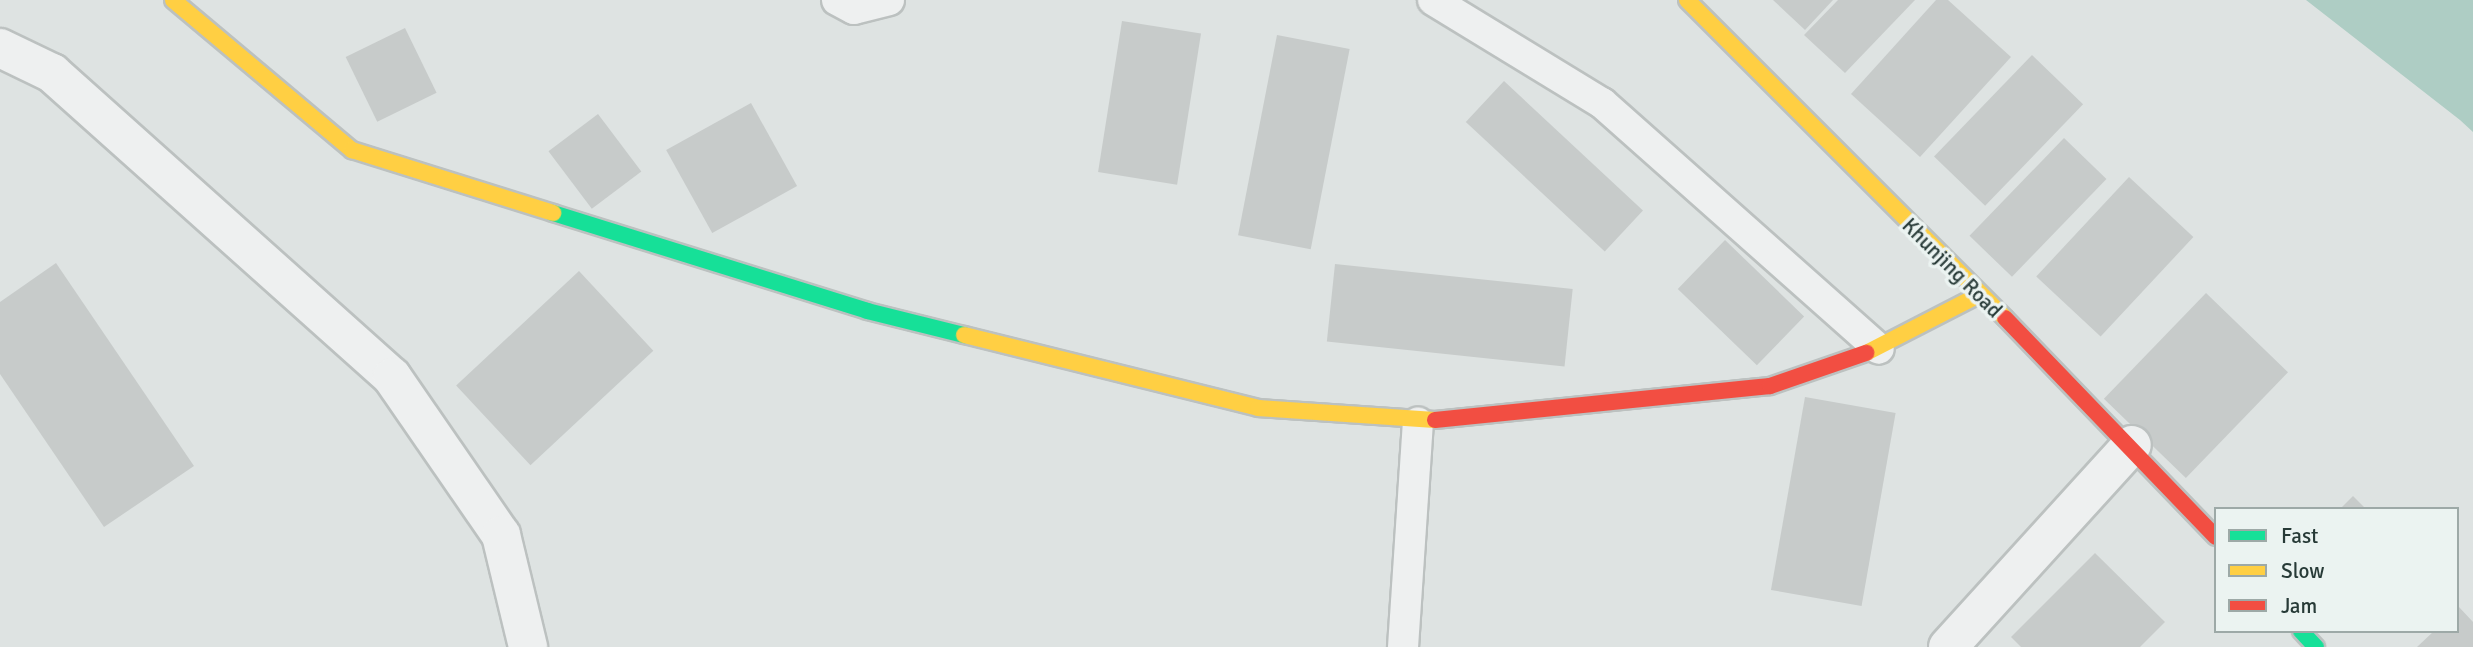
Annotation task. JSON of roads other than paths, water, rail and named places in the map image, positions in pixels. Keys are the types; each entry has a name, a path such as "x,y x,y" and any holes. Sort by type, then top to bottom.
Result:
{"street":[{"path":"173,0 352,150 867,311 1258,408 1418,422 1770,386 1879,349 1979,295"},
{"name":"Khunjing Road","path":"1687,0 1979,295 2132,445 2214,535"},
{"path":"0,48 52,73 392,377 501,535 528,647"},
{"path":"1948,647 2132,445"},
{"path":"2303,633 2316,647"}],"lane":[{"path":"837,0 854,9 889,0"},
{"path":"1433,0 1602,103 1879,349"},
{"path":"1403,647 1418,422"}]}
